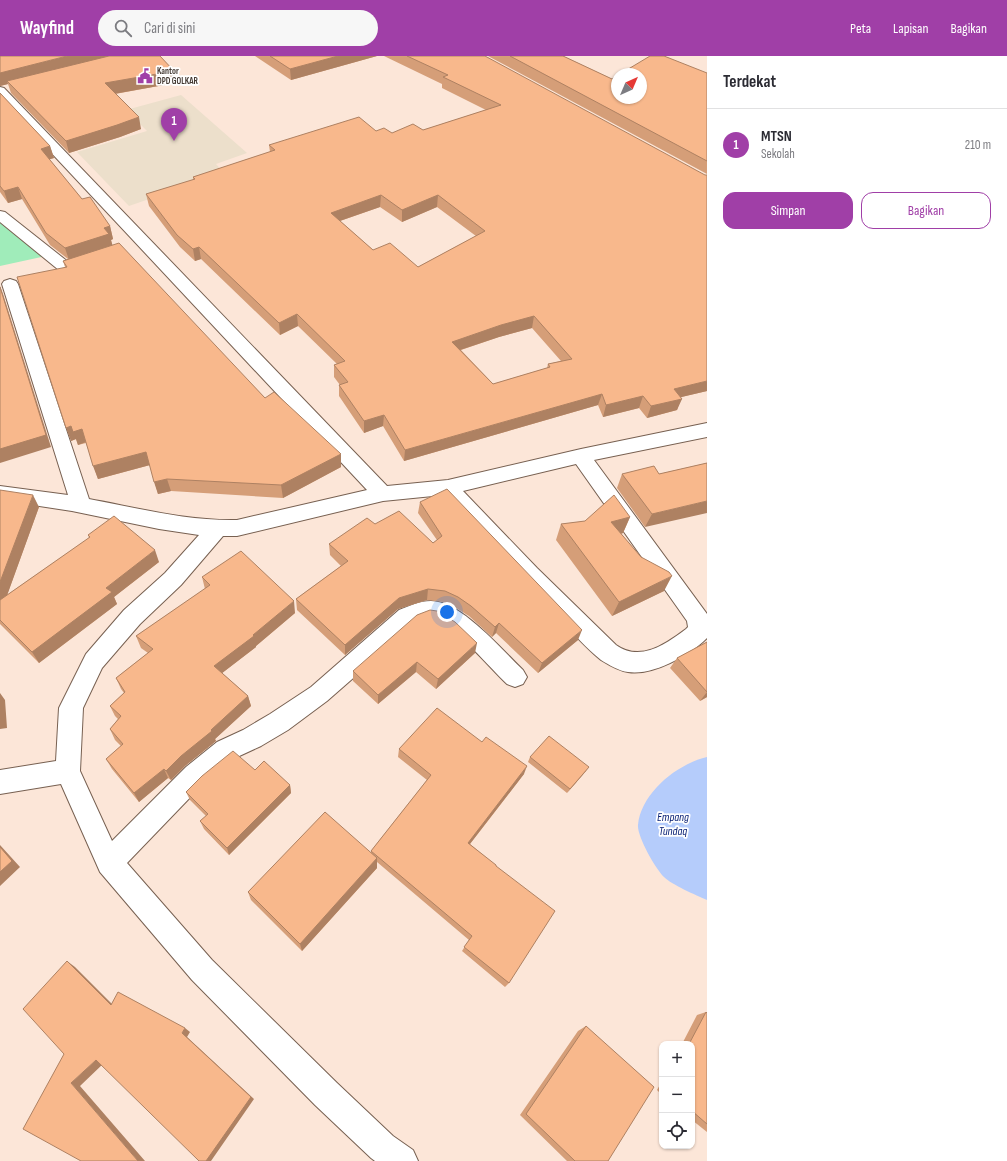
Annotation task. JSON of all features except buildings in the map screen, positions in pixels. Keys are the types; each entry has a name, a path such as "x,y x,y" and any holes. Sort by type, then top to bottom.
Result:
{"street":[{"path":"5,89 136,244 383,494"},
{"path":"0,215 67,268"},
{"path":"12,284 81,505"},
{"path":"0,493 81,505 140,517 217,529 243,526 383,494 448,487 581,456 707,430"},
{"path":"448,487 535,581 610,654 628,662 654,660 695,636 700,630 698,618 581,456"},
{"path":"217,529 173,579 132,617 94,661 70,708 68,771 109,862 207,976 382,1147 402,1161"},
{"path":"109,862 195,775 226,750 278,722 319,694 407,617 420,611 435,610 450,617 466,629 515,677"},
{"path":"0,782 68,771"}],"shaded area":[{"path":"181,95 247,153 216,164 224,173 129,206 77,152 147,131 126,110"}],"green space":[{"path":"0,218 46,256 0,266"}],"water":[{"name":"Empang Tundaq","path":"707,757 707,900 678,886 664,877 647,852 638,830 638,825 646,802 653,791 662,782 684,766"}],"place":[{"name":"Kantor DPD GOLKAR","path":"145,76"},
{"name":"MTSN","path":"174,141"}]}
